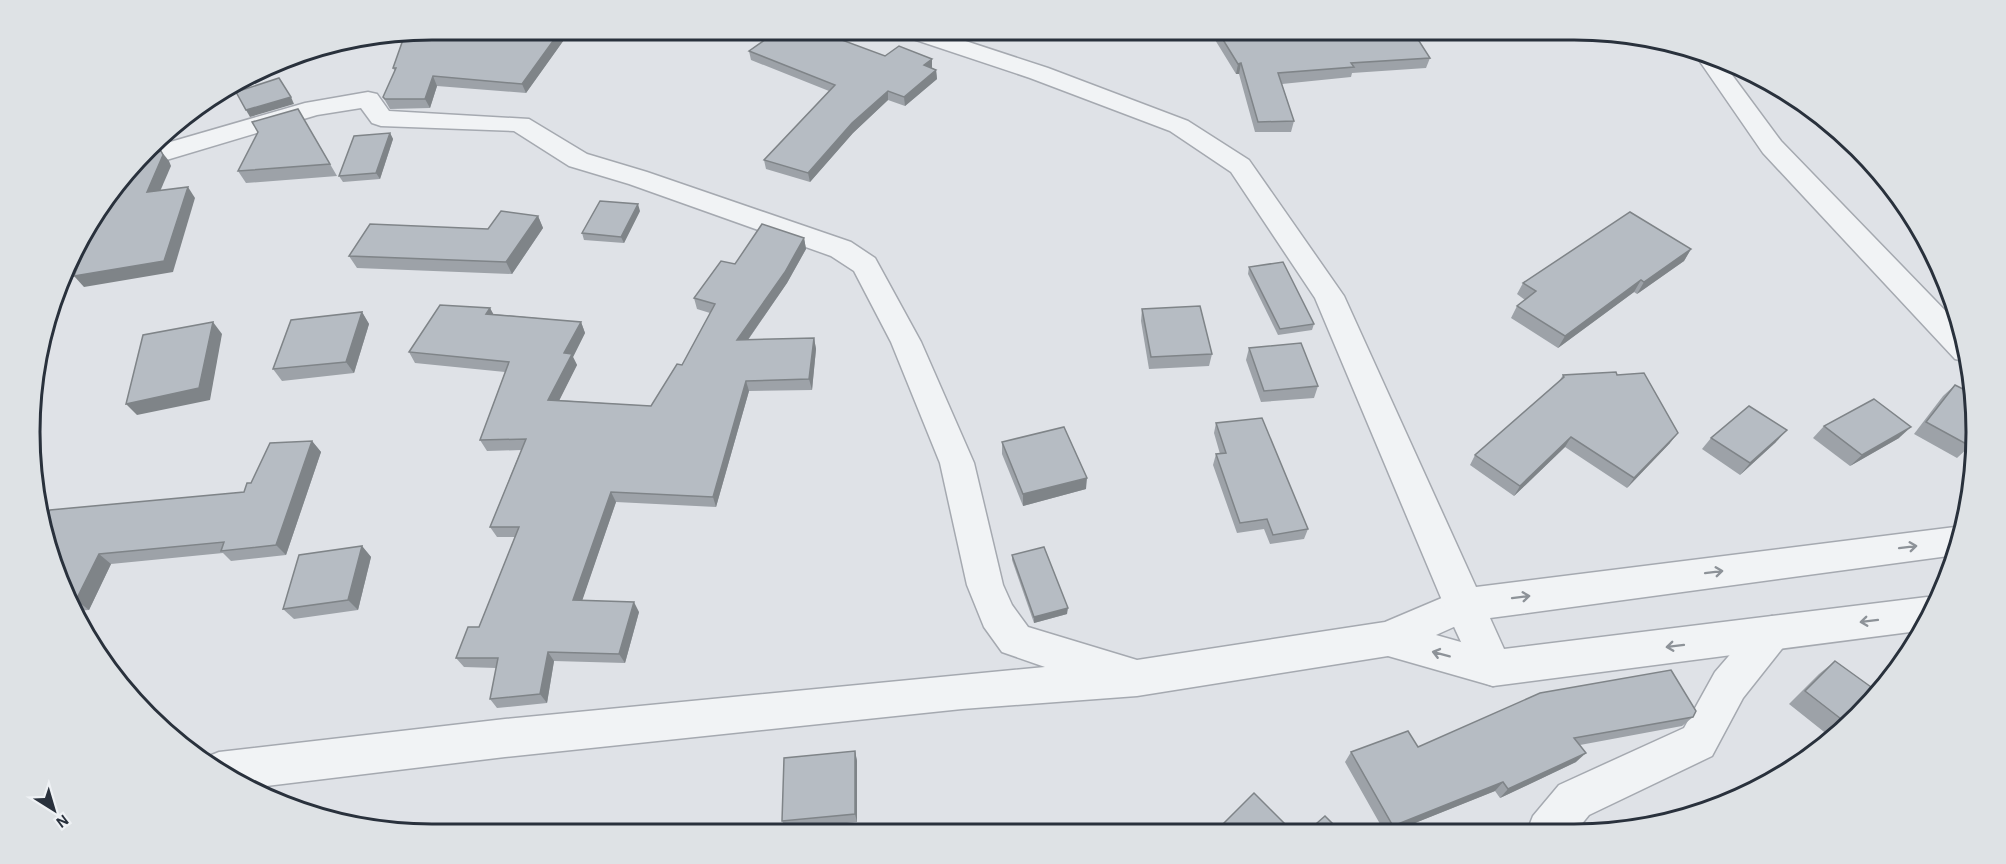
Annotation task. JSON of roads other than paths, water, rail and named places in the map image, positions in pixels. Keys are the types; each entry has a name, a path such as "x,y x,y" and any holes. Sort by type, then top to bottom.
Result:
{"street":[{"path":"939,40 1039,73 1179,126 1240,166 1271,208 1329,296 1463,605 1493,668"},
{"path":"1715,67 1772,147 1954,338"},
{"path":"155,155 314,108 368,99 381,118 520,124 578,160 638,178 841,249 866,265 906,342 957,463 985,585 998,615 1015,640 1137,678"},
{"path":"235,770 505,738 962,691 1137,678 1388,639 1463,605 1950,541"},
{"path":"1388,639 1493,668 1920,615"},
{"path":"1554,824 1574,800 1698,742 1729,685 1772,633"}]}
